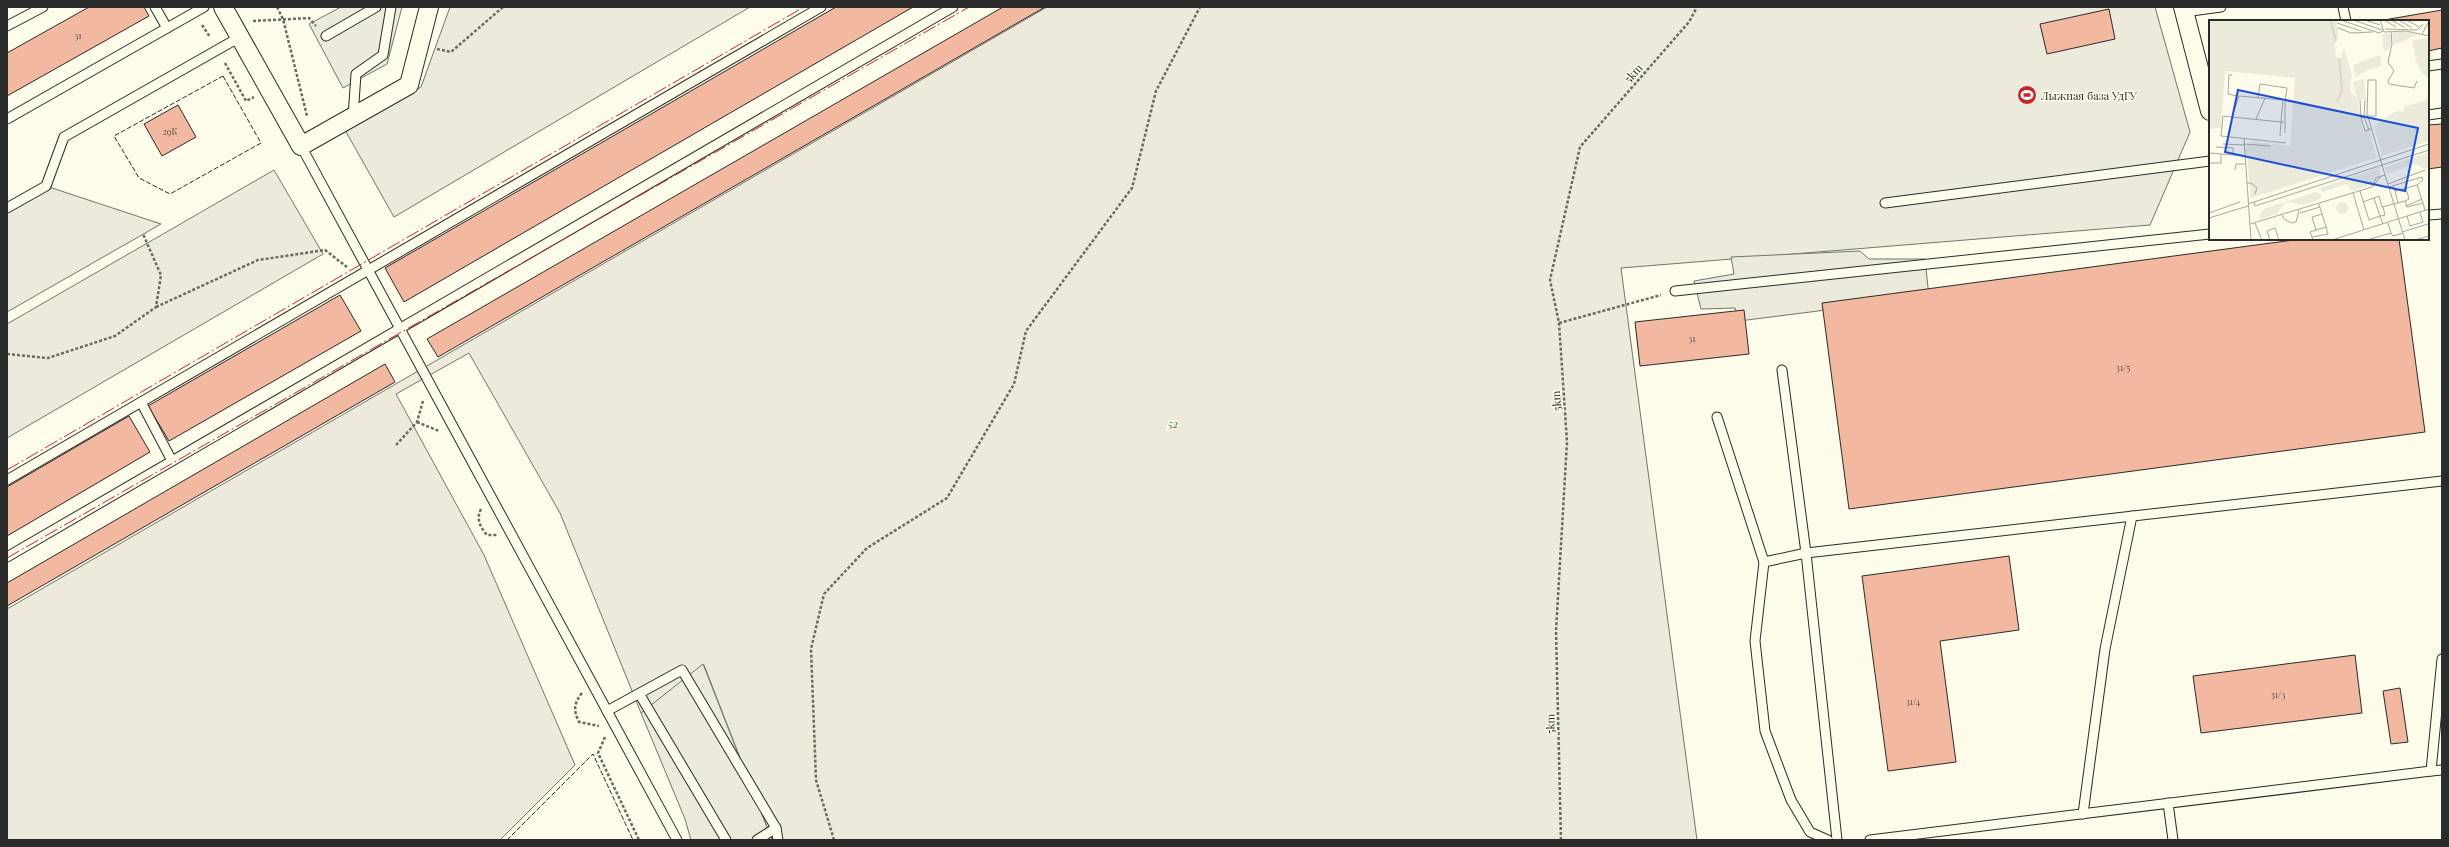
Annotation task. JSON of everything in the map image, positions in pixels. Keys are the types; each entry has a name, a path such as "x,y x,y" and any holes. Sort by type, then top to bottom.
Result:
{"street":[{"path":"223,7 301,146 409,85 429,7"},
{"path":"2184,10 2209,107"}],"lane":[{"path":"7,26 43,7"},
{"path":"155,7 167,28"},
{"path":"7,119 204,7"},
{"path":"326,36 376,7"},
{"path":"353,117 356,74 383,55 391,7"},
{"path":"7,480 821,7"},
{"path":"7,557 953,7"},
{"path":"2184,10 2221,7"},
{"path":"2343,7 2346,20"},
{"path":"7,208 46,186 64,138 236,30"},
{"path":"2429,66 2442,64"},
{"path":"2429,115 2442,113"},
{"path":"301,146 677,840"},
{"path":"1885,203 2209,161"},
{"path":"2429,215 2442,214"},
{"path":"1675,291 2209,234"},
{"path":"1782,370 1806,553 1837,840"},
{"path":"141,402 172,462"},
{"path":"1717,417 1764,562 1755,642 1765,731 1790,800 1810,836 1828,840"},
{"path":"1764,562 1806,553 2442,481"},
{"path":"2083,814 2105,649 2132,516"},
{"path":"2431,771 2442,659"},
{"path":"607,711 640,695 682,670 776,828 778,840"},
{"path":"640,695 726,840"},
{"path":"1870,840 2442,770"},
{"path":"2168,803 2173,840"},
{"path":"757,840 776,828"}],"path":[{"path":"277,7 283,19 307,115 301,146"},
{"path":"420,44 450,52 503,7"},
{"path":"834,840 816,780 811,649 824,594 867,548 947,498 1014,384 1026,331 1132,188 1156,91 1200,7"},
{"name":"5km","path":"1561,840 1556,631 1567,442 1559,323 1550,280 1580,147 1689,22 1697,7"},
{"path":"236,30 283,19 309,18 326,36"},
{"path":"143,234 161,275 156,307"},
{"path":"7,354 48,358 115,336 156,307 258,260 325,250 360,276"},
{"path":"1559,323 1675,291"},
{"path":"396,445 417,422 425,395"},
{"path":"417,422 441,432"},
{"path":"484,504 479,514 482,529 487,535 501,535"},
{"path":"586,689 575,702 575,713 579,722 606,726"}],"green space":[{"path":"450,7 750,7 394,217 345,130 421,87"},
{"name":"52","path":"1047,7 2155,7 2190,132 2150,225 1621,268 1697,840 772,840 704,665 641,713 560,513 469,353 396,394 484,555 575,765 500,840 7,840 7,609"},
{"path":"274,170 323,254 7,438 7,324"}],"shaded area":[{"path":"341,7 402,7 387,64 343,88 309,24"},
{"path":"46,186 161,224 7,312 7,208"},
{"path":"1860,251 1869,259 1925,259 1929,297 1739,321 1735,308 1701,309 1694,281 1734,274 1731,257"},
{"path":"703,664 772,840 691,840 685,819 641,713"}],"building":[{"path":"89,7 144,7 149,16 7,96 7,53"},
{"path":"836,7 913,7 404,302 385,268"},
{"path":"1003,7 1045,7 438,357 427,339"},
{"path":"2109,9 2115,39 2047,54 2040,24"},
{"path":"2442,10 2442,48 2429,51 2429,20 2384,20"},
{"path":"178,105 196,137 162,156 144,124"},
{"path":"2442,124 2442,167 2429,169 2429,125"},
{"path":"2294,240 2399,240 2425,432 1849,509 1822,303"},
{"path":"340,295 361,331 169,441 148,406"},
{"path":"1744,310 1749,354 1640,366 1635,322"},
{"path":"385,364 395,382 7,606 7,583"},
{"path":"129,416 150,452 7,536 7,487"},
{"path":"2009,556 2019,630 1940,641 1956,762 1888,771 1862,576"},
{"path":"2355,655 2362,713 2201,733 2193,676"},
{"path":"2400,688 2408,742 2391,744 2383,691"}],"fence":[{"path":"223,76 261,143 170,194 139,178 114,136 223,76"},
{"path":"507,840 593,754 633,840"}],"power":[{"path":"7,470 804,7"},
{"path":"7,558 969,7"}],"place":[{"name":"Лыжная база УдГУ","path":"2027,95"}]}
